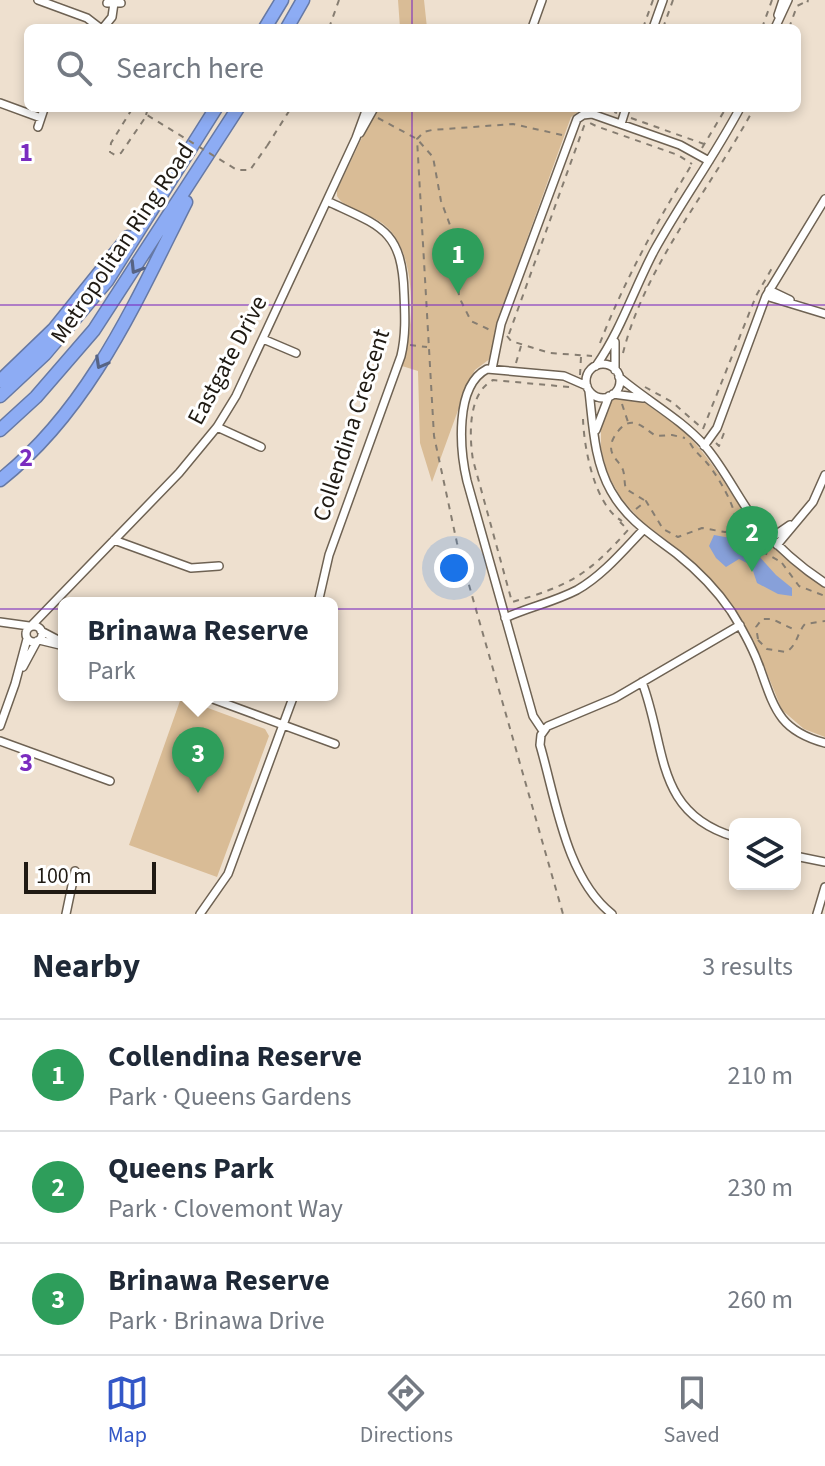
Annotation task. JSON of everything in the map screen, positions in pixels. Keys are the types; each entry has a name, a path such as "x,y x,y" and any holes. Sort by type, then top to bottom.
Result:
{"highway":[{"path":"267,24 282,0"},
{"path":"289,24 303,0"},
{"name":"Metropolitan Ring Road","path":"0,396 45,354 88,306 119,263 214,112"},
{"name":"Metropolitan Ring Road","path":"0,430 36,397 94,330 236,112"},
{"path":"0,480 49,436 88,385 215,146"},
{"path":"0,381 29,355 79,300 165,190"}],"street":[{"path":"38,0 96,24"},
{"path":"533,24 542,0"},
{"path":"654,24 663,0"},
{"path":"777,24 785,0"},
{"path":"106,24 112,17 114,3"},
{"path":"0,103 24,112"},
{"name":"Eastgate Drive","path":"31,626 187,464 217,427 236,396 369,112"},
{"path":"619,123 620,112"},
{"path":"738,112 646,265 616,336 593,368 588,389 597,455 606,481 628,515 704,578 754,642 778,714 794,730 825,743"},
{"path":"496,369 499,337 574,122 583,115 592,114 709,161"},
{"path":"702,443 707,434 724,422 768,293 825,199"},
{"name":"Collendina Crescent","path":"319,597 329,555 404,345 404,274 397,247 380,227 327,201"},
{"path":"768,293 825,314"},
{"path":"595,432 618,386 614,358 616,336"},
{"path":"263,339 296,353"},
{"path":"545,729 531,710 467,481 460,439 466,404 474,380 482,371 496,369 564,376 607,365 702,443 722,468 748,511 774,542 825,583"},
{"path":"564,376 599,397 645,398"},
{"path":"217,427 261,447"},
{"path":"774,542 813,502 825,475"},
{"path":"504,614 564,596 588,583 641,528"},
{"path":"114,540 191,568 219,566"},
{"name":"Eastgate Drive","path":"15,684 38,641 52,603"},
{"path":"1,622 31,626 58,640"},
{"path":"1,622 26,638 58,643"},
{"path":"612,914 590,892 575,865 540,745 545,729 595,708 740,625"},
{"path":"0,726 15,684 25,632 31,626"},
{"path":"639,684 679,801 702,824 729,835"},
{"path":"218,701 335,744"},
{"path":"200,914 228,874 292,701"},
{"path":"0,741 110,781"},
{"path":"801,858 825,865"},
{"path":"66,914 75,871"},
{"path":"817,914 825,887"}],"path":[{"path":"330,24 339,0"},
{"path":"644,24 653,0"},
{"path":"664,24 673,0"},
{"path":"763,24 772,0"},
{"path":"790,24 797,6 807,4 808,0"},
{"path":"131,112 111,143 110,152 115,155 121,153 146,112"},
{"path":"146,115 237,170 250,170 288,112"},
{"path":"371,112 417,139 433,157 441,201 456,241 457,289 463,308 475,324 499,337 508,336"},
{"path":"623,112 705,144"},
{"path":"699,155 724,112"},
{"path":"614,358 623,360 626,344 652,282 752,112"},
{"path":"563,914 457,543 434,436 417,139 424,132 432,130 501,123 545,130 569,138"},
{"path":"590,123 678,155 692,164 658,218 629,274 597,353 592,357 550,353 511,341 508,336 584,126 590,123"},
{"path":"707,434 761,286 771,268 779,273"},
{"path":"404,345 428,347"},
{"path":"516,371 521,345"},
{"path":"573,389 493,380 482,388 475,408 471,436 474,468 512,602 562,586 590,569 628,530 604,500 590,468 583,414"},
{"path":"638,382 672,402 719,446 724,422"},
{"path":"628,422 640,423 656,436 677,435 689,441 730,498 738,523 734,530 725,532 702,528 683,537 673,537 658,523 646,501 628,492 623,470 611,452 614,437 628,422"},
{"path":"620,522 646,501"},
{"path":"734,530 756,548 781,562 799,586 825,596"},
{"path":"781,562 788,556"},
{"path":"798,632 772,619 762,619 756,627 754,642 780,653 791,649 805,624 825,621"}],"shaded area":[{"path":"398,0 424,0 427,24 400,24"},
{"path":"374,112 578,112 571,117 496,325 491,358 475,370 469,380 432,482 420,443 418,371 402,366 411,309 407,267 401,248 392,233 379,221 341,201 337,190"},
{"path":"615,397 643,402 678,427 705,456 763,537 792,564 825,588 825,737 804,729 782,710 753,639 723,593 685,554 641,521 621,498 607,473 601,448 601,425"},
{"path":"180,701 189,701 265,729 269,736 217,877 129,845"}],"water":[{"path":"714,535 736,539 747,555 758,555 792,588 792,596 778,594 757,583 751,565 739,559 726,567 709,546"}],"place":[{"name":"Collendina Reserve","path":"458,294"},
{"name":"Queens Park","path":"752,572"},
{"name":"Brinawa Reserve","path":"198,793"}]}
